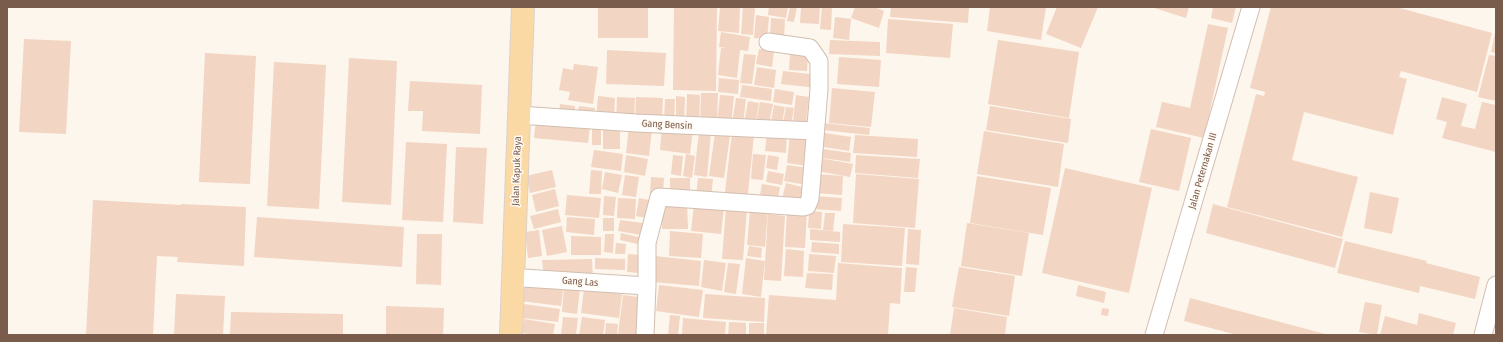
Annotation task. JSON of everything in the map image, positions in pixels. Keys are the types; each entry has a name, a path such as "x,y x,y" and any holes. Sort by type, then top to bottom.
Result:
{"main road":[{"name":"Jalan Kapuk Raya","path":"511,335 523,7"}],"street":[{"name":"Jalan Peternakan III","path":"1154,335 1251,7"},
{"path":"646,335 648,286 647,243 659,197 803,207 807,206 810,199 819,89 819,61 810,48 768,42"},
{"name":"Gang Bensin","path":"519,115 636,123 815,132"},
{"name":"Gang Las","path":"514,276 523,278 648,286"},
{"path":"1483,335 1496,285"}],"building":[{"path":"598,7 648,7 648,38 598,38"},
{"path":"674,7 717,7 716,91 673,90"},
{"path":"720,7 740,7 739,33 718,31"},
{"path":"743,7 755,8 753,35 741,34"},
{"path":"769,7 788,7 786,18 768,15"},
{"path":"790,7 797,7 794,22 787,21"},
{"path":"801,7 820,7 819,24 800,23"},
{"path":"822,7 832,7 831,30 820,29"},
{"path":"855,7 874,7 884,11 879,28 851,18"},
{"path":"891,7 969,7 968,23 890,17"},
{"path":"990,7 1046,7 1041,40 987,31"},
{"path":"1057,7 1098,7 1081,48 1046,34"},
{"path":"1151,7 1189,7 1186,18"},
{"path":"1213,7 1236,7 1232,23 1211,18"},
{"path":"1271,7 1396,7 1492,33 1477,92 1401,71 1399,77 1407,79 1393,135 1304,112 1292,160 1358,177 1342,237 1227,207 1256,94 1264,96 1265,92 1250,88"},
{"path":"756,15 769,17 767,39 754,38"},
{"path":"835,17 851,19 849,40 833,38"},
{"path":"771,18 785,19 784,39 770,38"},
{"path":"888,19 953,24 950,58 886,53"},
{"path":"1208,24 1228,28 1204,138 1156,127 1162,102 1190,108"},
{"path":"721,32 750,37 748,51 740,50 737,78 718,75 721,48 727,48 719,47"},
{"path":"1496,33 1496,53 1491,52"},
{"path":"24,39 71,41 66,134 19,132"},
{"path":"830,40 880,42 880,56 829,54"},
{"path":"998,40 1079,52 1069,118 988,104"},
{"path":"759,49 774,51 772,67 756,64"},
{"path":"607,50 666,53 664,86 606,84"},
{"path":"205,53 256,56 250,184 199,182"},
{"path":"744,54 756,55 752,84 740,83"},
{"path":"790,54 808,55 807,71 789,70"},
{"path":"1489,55 1496,56 1496,101 1478,97"},
{"path":"839,57 881,60 879,87 837,84"},
{"path":"349,58 397,61 391,205 342,202"},
{"path":"274,62 326,65 319,209 267,206"},
{"path":"574,64 598,67 593,104 568,100 570,92 559,90 563,68 573,70"},
{"path":"757,67 776,70 774,88 754,85"},
{"path":"783,71 818,75 817,88 781,84"},
{"path":"719,78 739,80 738,94 718,92"},
{"path":"410,81 482,85 480,134 422,131 423,111 408,111"},
{"path":"742,85 772,89 771,101 740,97"},
{"path":"832,88 875,92 871,127 829,123"},
{"path":"775,89 794,92 792,105 773,102"},
{"path":"701,93 718,93 717,125 700,124"},
{"path":"687,94 700,95 699,122 686,122"},
{"path":"720,95 734,96 731,125 717,123"},
{"path":"796,95 809,97 806,123 793,121"},
{"path":"598,96 615,98 614,120 596,119"},
{"path":"676,96 685,97 684,124 676,124"},
{"path":"617,97 635,98 634,121 616,120"},
{"path":"636,97 663,98 662,123 635,122"},
{"path":"1442,97 1467,104 1461,126 1475,129 1482,102 1496,105 1496,152 1442,138 1447,122 1436,119"},
{"path":"736,98 746,99 743,124 732,123"},
{"path":"665,99 675,99 674,122 664,121"},
{"path":"748,101 759,103 755,125 744,123"},
{"path":"760,102 773,104 768,129 755,127"},
{"path":"560,104 575,106 574,115 559,113"},
{"path":"774,105 785,107 781,129 770,127"},
{"path":"579,106 595,108 594,116 578,113"},
{"path":"990,106 1071,119 1068,143 986,130"},
{"path":"786,107 794,108 790,130 782,128"},
{"path":"536,120 590,126 588,143 534,138"},
{"path":"592,123 601,123 601,145 592,145"},
{"path":"823,123 870,128 869,135 822,130"},
{"path":"603,124 620,124 620,149 603,149"},
{"path":"662,126 693,130 690,154 660,150"},
{"path":"629,127 652,129 649,156 626,153"},
{"path":"1151,129 1191,138 1179,191 1139,182"},
{"path":"984,131 1064,144 1058,187 977,174"},
{"path":"699,132 711,133 707,177 694,175"},
{"path":"767,132 787,134 786,153 765,151"},
{"path":"819,132 851,137 849,151 817,146"},
{"path":"715,133 730,136 724,178 709,176"},
{"path":"732,133 754,135 747,203 724,200"},
{"path":"790,133 812,135 808,166 787,163"},
{"path":"855,135 918,139 917,157 853,153"},
{"path":"406,142 447,144 443,222 402,220"},
{"path":"456,147 487,148 483,224 453,222"},
{"path":"823,149 851,153 850,162 822,158"},
{"path":"594,150 623,154 621,171 591,167"},
{"path":"686,154 695,156 692,178 683,176"},
{"path":"753,154 766,155 763,180 751,179"},
{"path":"626,155 648,159 645,176 624,172"},
{"path":"673,155 683,156 681,176 671,174"},
{"path":"768,155 779,157 777,170 766,168"},
{"path":"856,155 920,159 918,178 855,173"},
{"path":"819,158 853,164 850,177 817,171"},
{"path":"787,165 809,168 806,185 784,181"},
{"path":"1065,168 1152,188 1129,293 1042,273"},
{"path":"552,170 556,187 530,193 526,176"},
{"path":"591,170 602,171 601,194 589,194"},
{"path":"768,171 784,174 782,185 766,182"},
{"path":"605,172 622,175 618,193 602,189"},
{"path":"817,174 843,176 842,195 815,193"},
{"path":"856,174 919,179 915,228 853,223"},
{"path":"625,175 639,177 636,197 622,195"},
{"path":"977,176 1051,188 1043,235 970,223"},
{"path":"651,177 664,178 663,193 650,193"},
{"path":"670,178 690,178 690,194 670,193"},
{"path":"698,178 713,179 711,198 696,196"},
{"path":"786,183 806,188 803,204 782,199"},
{"path":"762,184 780,187 777,203 759,200"},
{"path":"555,189 559,206 536,212 532,195"},
{"path":"1370,192 1399,198 1392,234 1364,228"},
{"path":"567,195 601,198 599,218 565,215"},
{"path":"604,196 616,197 614,216 603,215"},
{"path":"815,196 842,198 841,211 814,209"},
{"path":"618,198 636,199 635,219 617,218"},
{"path":"639,198 654,201 652,219 636,216"},
{"path":"93,200 246,207 244,266 177,262 178,257 157,256 153,335 86,335"},
{"path":"662,203 687,203 688,229 662,229"},
{"path":"1213,204 1343,239 1335,268 1206,233"},
{"path":"694,205 724,208 721,234 691,231"},
{"path":"726,207 747,209 743,260 722,259"},
{"path":"558,209 561,222 534,229 530,216"},
{"path":"750,210 768,211 765,247 747,245"},
{"path":"787,211 807,212 805,248 785,247"},
{"path":"809,211 822,212 821,229 808,228"},
{"path":"825,213 835,213 833,231 823,230"},
{"path":"768,214 785,216 781,281 764,280"},
{"path":"257,217 404,227 402,267 254,257"},
{"path":"567,217 595,219 594,235 566,232"},
{"path":"603,218 614,218 614,231 603,231"},
{"path":"620,220 643,223 641,235 618,231"},
{"path":"967,223 1029,233 1022,276 961,266"},
{"path":"843,224 905,228 902,266 841,262"},
{"path":"562,226 567,252 547,256 542,230"},
{"path":"810,229 840,232 840,242 810,240"},
{"path":"908,229 921,230 919,265 906,264"},
{"path":"539,230 542,256 528,258 525,232"},
{"path":"670,231 703,234 701,258 669,256"},
{"path":"621,233 643,238 642,245 620,240"},
{"path":"417,234 442,234 441,285 416,284"},
{"path":"605,234 614,234 613,253 604,252"},
{"path":"571,236 601,237 601,255 571,255"},
{"path":"1345,241 1427,261 1426,263 1480,277 1475,299 1420,286 1419,293 1337,273"},
{"path":"812,242 839,244 839,254 811,252"},
{"path":"616,243 626,244 625,254 615,254"},
{"path":"749,246 762,248 761,258 747,256"},
{"path":"786,249 804,251 803,277 784,276"},
{"path":"628,254 640,255 639,273 627,272"},
{"path":"809,254 836,256 834,273 808,271"},
{"path":"655,256 701,261 699,286 652,282"},
{"path":"595,258 625,259 625,270 595,269"},
{"path":"746,258 765,261 761,297 742,294"},
{"path":"592,259 593,279 544,277 542,260"},
{"path":"704,260 726,263 722,291 701,287"},
{"path":"728,263 740,264 736,294 724,292"},
{"path":"838,263 902,268 900,304 890,303 888,335 766,335 769,295 836,300"},
{"path":"906,267 917,268 915,292 904,292"},
{"path":"959,267 1015,276 1009,316 952,307"},
{"path":"807,273 833,274 832,290 805,288"},
{"path":"521,285 563,290 561,306 520,301"},
{"path":"659,285 703,290 699,317 656,311"},
{"path":"1078,285 1106,292 1104,303 1076,296"},
{"path":"564,287 580,289 577,314 562,312"},
{"path":"584,289 622,294 619,318 581,313"},
{"path":"176,294 225,296 223,335 174,335"},
{"path":"705,294 765,298 764,322 703,318"},
{"path":"623,295 646,298 641,335 618,335"},
{"path":"1190,298 1329,335 1237,335 1184,321"},
{"path":"1365,302 1382,305 1377,335 1359,332"},
{"path":"524,304 560,309 558,322 522,318"},
{"path":"386,306 444,308 443,335 386,335"},
{"path":"954,308 1007,317 1005,335 950,335"},
{"path":"1102,308 1109,309 1108,316 1101,315"},
{"path":"231,312 343,314 343,335 230,335"},
{"path":"1419,313 1456,323 1453,335 1380,335 1385,316 1417,325"},
{"path":"670,315 680,316 678,335 668,335"},
{"path":"563,317 578,318 576,335 561,335"},
{"path":"582,317 605,320 603,335 579,335"},
{"path":"683,318 726,322 725,335 682,335"},
{"path":"524,319 555,324 553,335 522,333"},
{"path":"729,322 746,323 746,335 728,335"},
{"path":"606,323 618,324 617,335 605,335"},
{"path":"749,323 764,323 764,335 749,335"}]}
